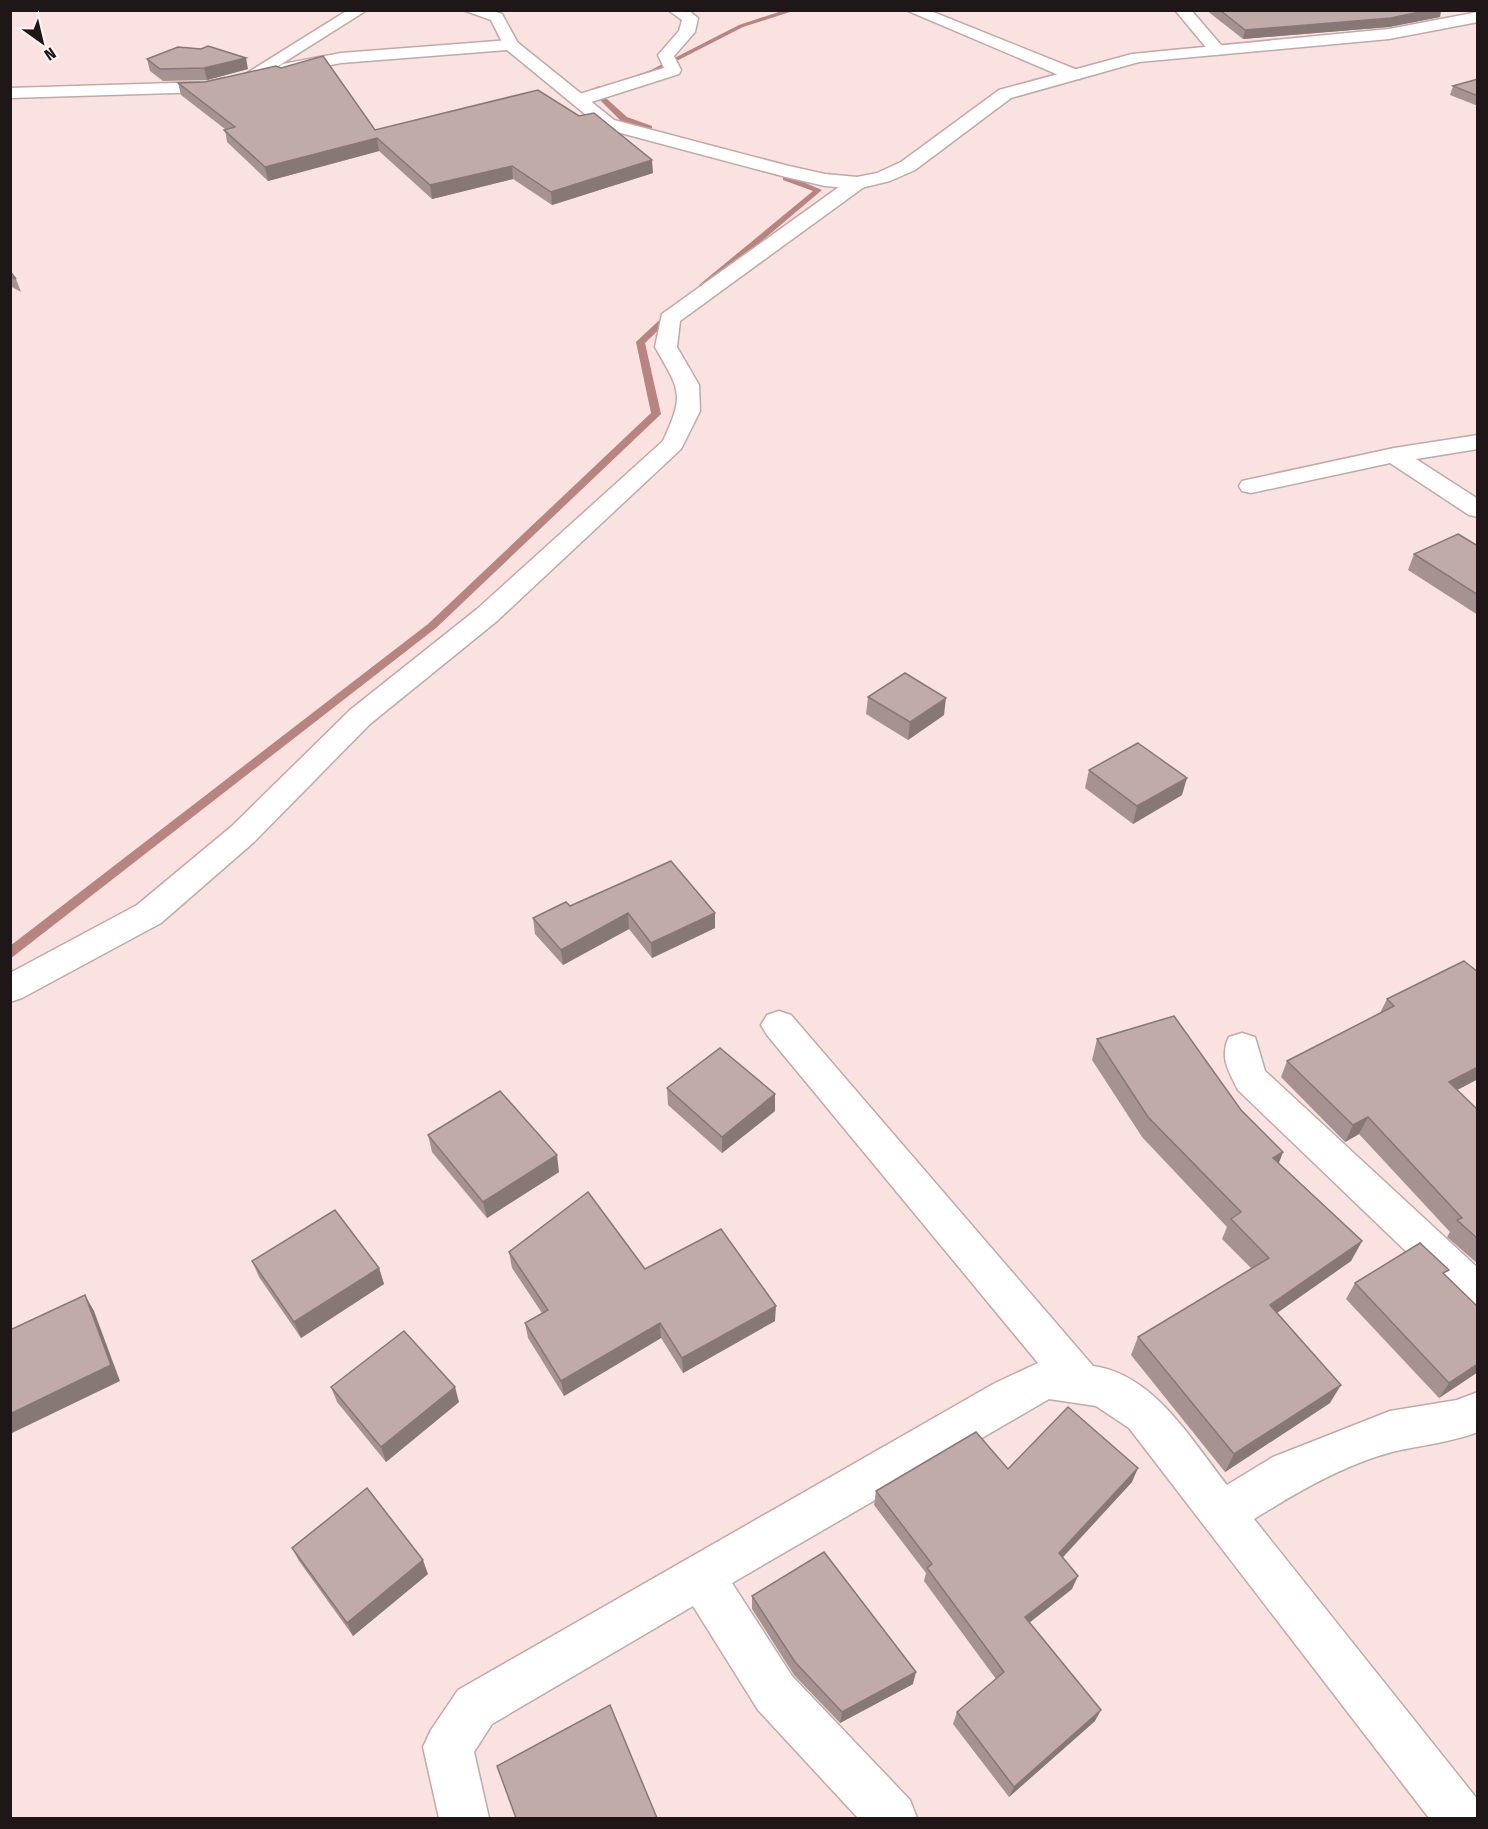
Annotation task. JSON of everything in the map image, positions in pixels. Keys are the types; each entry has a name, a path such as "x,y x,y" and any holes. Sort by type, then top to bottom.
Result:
{"street":[{"path":"247,78 360,10"},
{"path":"470,10 497,17 511,45 608,124 786,171 857,183 883,177 908,166 1005,94 1138,57 1215,48 1389,34 1478,17"},
{"path":"579,100 673,70 666,55 687,32 690,18 675,10"},
{"path":"913,10 1074,75"},
{"path":"1182,10 1215,48"},
{"path":"10,93 207,87 341,58 511,45"},
{"path":"10,989 149,914 243,834 360,717 487,615 673,444 688,411 688,385 666,347 670,319 857,183"},
{"path":"1251,486 1394,455 1478,442"},
{"path":"1394,455 1478,510"},
{"path":"779,1025 1082,1384"},
{"path":"1242,1047 1242,1060 1251,1080 1478,1294"},
{"path":"464,1818 448,1746 475,1707 1010,1397 1046,1379 1104,1387 1144,1414 1460,1818"},
{"path":"1222,1513 1289,1472 1390,1432 1457,1420 1478,1412"},
{"path":"700,1576 775,1694 892,1818"}],"building":[{"path":"1220,10 1429,10 1391,18 1245,30"},
{"path":"208,46 246,58 204,68 160,69 147,59 178,47 201,49"},
{"path":"323,56 375,130 538,90 579,116 594,113 652,160 551,192 512,166 430,185 377,138 265,167 224,130 235,127 178,83 205,82 276,66 281,68"},
{"path":"1478,79 1478,96 1453,86"},
{"path":"1458,534 1478,546 1478,595 1414,554"},
{"path":"905,673 946,698 910,722 868,697"},
{"path":"1138,743 1187,778 1137,806 1089,770"},
{"path":"671,861 715,913 651,943 628,913 561,950 533,918 566,902 570,906"},
{"path":"1464,961 1478,972 1478,1067 1449,1082 1478,1110 1478,1239 1457,1220 1462,1218 1368,1117 1353,1125 1287,1061 1394,1006 1387,999"},
{"path":"1174,1016 1241,1110 1283,1152 1273,1158 1362,1241 1270,1305 1341,1385 1234,1454 1138,1337 1269,1258 1231,1219 1241,1212 1148,1117 1097,1039"},
{"path":"720,1048 775,1094 722,1137 667,1088"},
{"path":"500,1091 557,1155 483,1202 428,1135"},
{"path":"588,1192 645,1269 721,1229 776,1306 682,1358 660,1323 561,1381 525,1323 548,1310 509,1252"},
{"path":"335,1210 379,1268 294,1322 252,1261"},
{"path":"1420,1243 1449,1270 1443,1273 1478,1307 1478,1364 1449,1383 1355,1283"},
{"path":"85,1295 111,1365 10,1414 10,1330"},
{"path":"404,1331 455,1387 381,1447 331,1387"},
{"path":"1068,1407 1138,1468 1059,1553 1078,1576 1025,1617 1101,1710 1014,1787 957,1712 1004,1672 927,1568 932,1564 876,1491 976,1432 1008,1469"},
{"path":"367,1488 423,1560 347,1623 292,1548"},
{"path":"824,1552 916,1672 842,1712 795,1662 752,1596"},
{"path":"610,1705 657,1818 516,1818 497,1766"}],"waterway":[{"path":"626,80 653,71 741,26 793,10"},
{"path":"599,88 593,90 624,119 649,128"},
{"path":"702,287 818,190 786,178"},
{"path":"10,954 432,626 656,414 640,342 672,313"}]}
